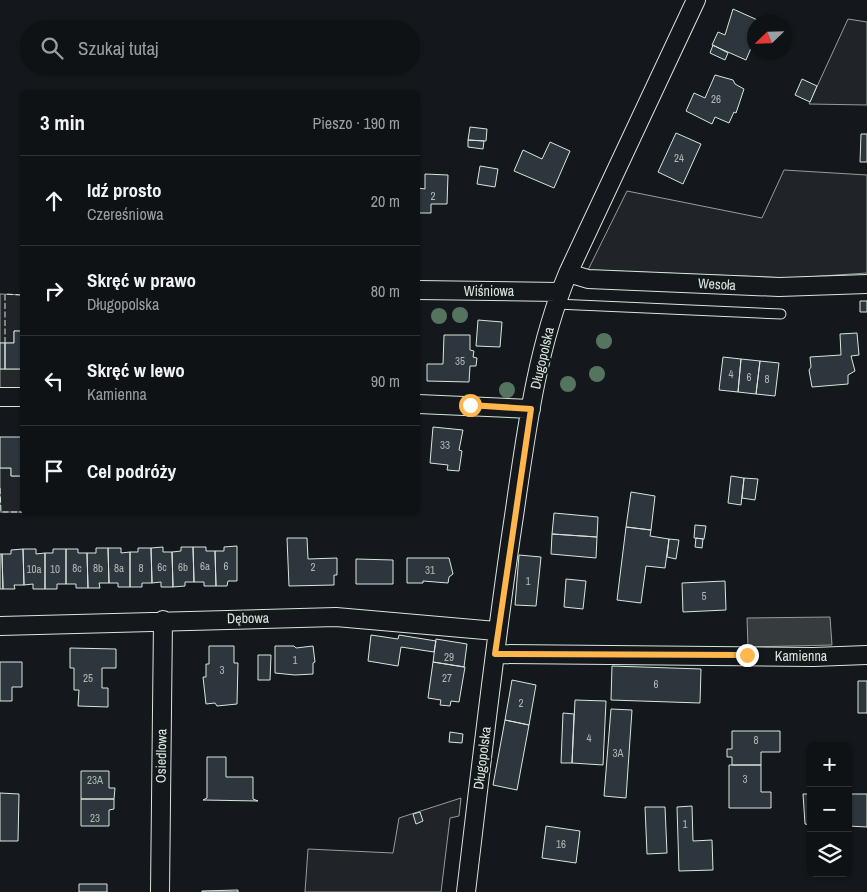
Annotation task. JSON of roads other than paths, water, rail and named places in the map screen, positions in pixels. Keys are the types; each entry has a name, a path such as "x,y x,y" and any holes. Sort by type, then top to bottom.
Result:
{"street":[{"name":"Długopolska","path":"466,892 495,654 496,631 531,409 544,344 568,273 696,0"},
{"name":"Wesoła","path":"568,273 588,279 779,288 867,284"},
{"name":"Wiśniowa","path":"420,290 558,298"},
{"path":"0,397 20,397"},
{"path":"420,404 531,409"},
{"name":"Dębowa","path":"0,626 163,620 336,617 496,631"},
{"name":"Osiedlowa","path":"160,892 163,620"},
{"name":"Kamienna","path":"495,654 813,657 867,654"}],"lane":[{"path":"558,298 648,310 781,314"}]}
